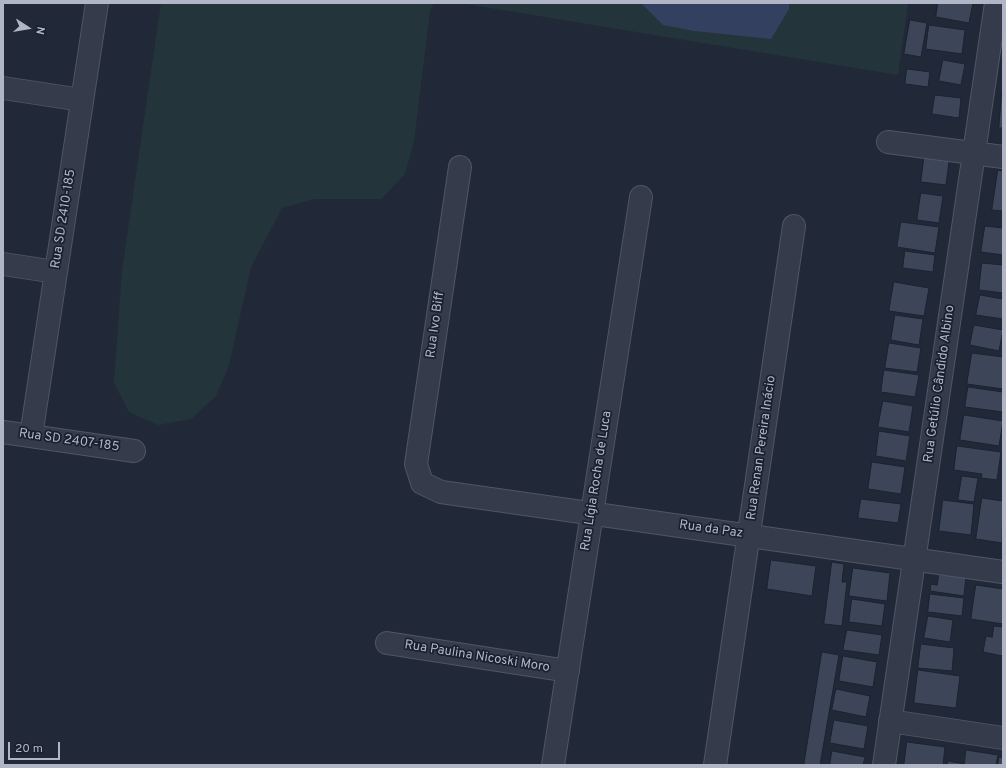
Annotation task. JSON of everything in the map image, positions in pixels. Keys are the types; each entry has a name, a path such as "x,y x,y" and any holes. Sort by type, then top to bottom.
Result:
{"street":[{"name":"Rua SD 2410-185","path":"31,436 97,3"},
{"name":"Rua Getúlio Cândido Albino","path":"884,765 996,3"},
{"path":"3,88 82,100"},
{"path":"888,142 1003,158"},
{"name":"Rua Ivo Biff","path":"422,483 416,464 460,167"},
{"name":"Rua Lígia Rocha de Luca","path":"554,765 642,197"},
{"name":"Rua Renan Pereira Inácio","path":"715,765 794,226"},
{"path":"3,264 56,272"},
{"name":"Rua SD 2407-185","path":"3,432 134,451"},
{"name":"Rua da Paz","path":"422,483 441,492 1003,572"},
{"name":"Rua Paulina Nicoski Moro","path":"387,643 568,671"},
{"path":"890,721 1003,738"}],"shaded area":[{"path":"161,3 434,3 430,11 414,141 405,174 381,199 314,199 282,208 251,267 229,365 216,396 191,419 158,425 129,412 114,383 122,271"},
{"path":"908,3 898,75 466,4"}],"water":[{"path":"641,3 789,3 789,9 771,39 694,31 663,25"}],"building":[{"path":"938,3 973,3 969,23 936,17"},
{"path":"910,20 927,23 921,57 904,54"},
{"path":"929,25 965,30 962,54 926,49"},
{"path":"943,60 965,64 961,85 939,81"},
{"path":"907,69 930,72 928,87 905,84"},
{"path":"1002,92 1003,128 999,128"},
{"path":"935,95 961,98 959,118 932,114"},
{"path":"925,150 950,154 946,185 921,182"},
{"path":"998,170 1003,171 1003,211 992,210"},
{"path":"921,193 943,196 939,223 917,220"},
{"path":"901,222 939,227 935,253 897,247"},
{"path":"985,226 1003,228 1003,255 981,252"},
{"path":"905,251 935,255 933,272 903,268"},
{"path":"982,263 1003,265 1003,293 979,290"},
{"path":"894,282 929,288 924,316 889,311"},
{"path":"980,295 1003,299 1003,319 976,315"},
{"path":"895,315 923,319 919,345 891,340"},
{"path":"974,325 1003,330 999,351 970,345"},
{"path":"889,343 921,348 917,372 885,368"},
{"path":"972,353 1003,357 1003,389 967,384"},
{"path":"884,370 919,375 915,397 881,392"},
{"path":"968,387 1003,392 1003,412 965,407"},
{"path":"883,401 913,406 909,432 878,427"},
{"path":"964,415 1003,421 999,446 960,440"},
{"path":"879,431 910,436 906,461 876,456"},
{"path":"957,446 1001,452 997,480 981,478 982,474 954,470"},
{"path":"872,462 905,467 901,494 868,489"},
{"path":"962,476 978,478 974,502 958,500"},
{"path":"982,498 1003,501 1002,543 976,539"},
{"path":"861,499 901,504 898,523 858,518"},
{"path":"943,500 974,504 971,535 939,531"},
{"path":"771,560 816,566 812,596 767,589"},
{"path":"832,562 844,564 842,582 847,582 842,626 824,624"},
{"path":"853,568 890,573 887,601 849,596"},
{"path":"939,573 966,576 964,596 930,591 931,584 937,585"},
{"path":"976,585 1003,589 1003,624 971,619"},
{"path":"930,594 964,598 962,616 928,612"},
{"path":"852,599 885,604 882,626 849,622"},
{"path":"928,616 953,620 950,642 924,638"},
{"path":"994,626 1003,627 1003,656 983,652 986,636 992,637"},
{"path":"847,630 882,635 879,655 843,650"},
{"path":"921,644 954,648 952,671 918,668"},
{"path":"822,652 839,655 820,765 804,765"},
{"path":"843,656 877,662 873,687 839,681"},
{"path":"918,670 960,676 956,708 914,703"},
{"path":"836,689 870,696 866,717 832,710"},
{"path":"834,720 868,726 864,749 830,743"},
{"path":"907,742 945,747 943,765 904,765"},
{"path":"966,750 998,755 996,765 947,765 948,761 964,764"},
{"path":"832,751 865,757 863,765 830,765"},
{"path":"999,757 1003,758 1003,765 998,765"}]}
